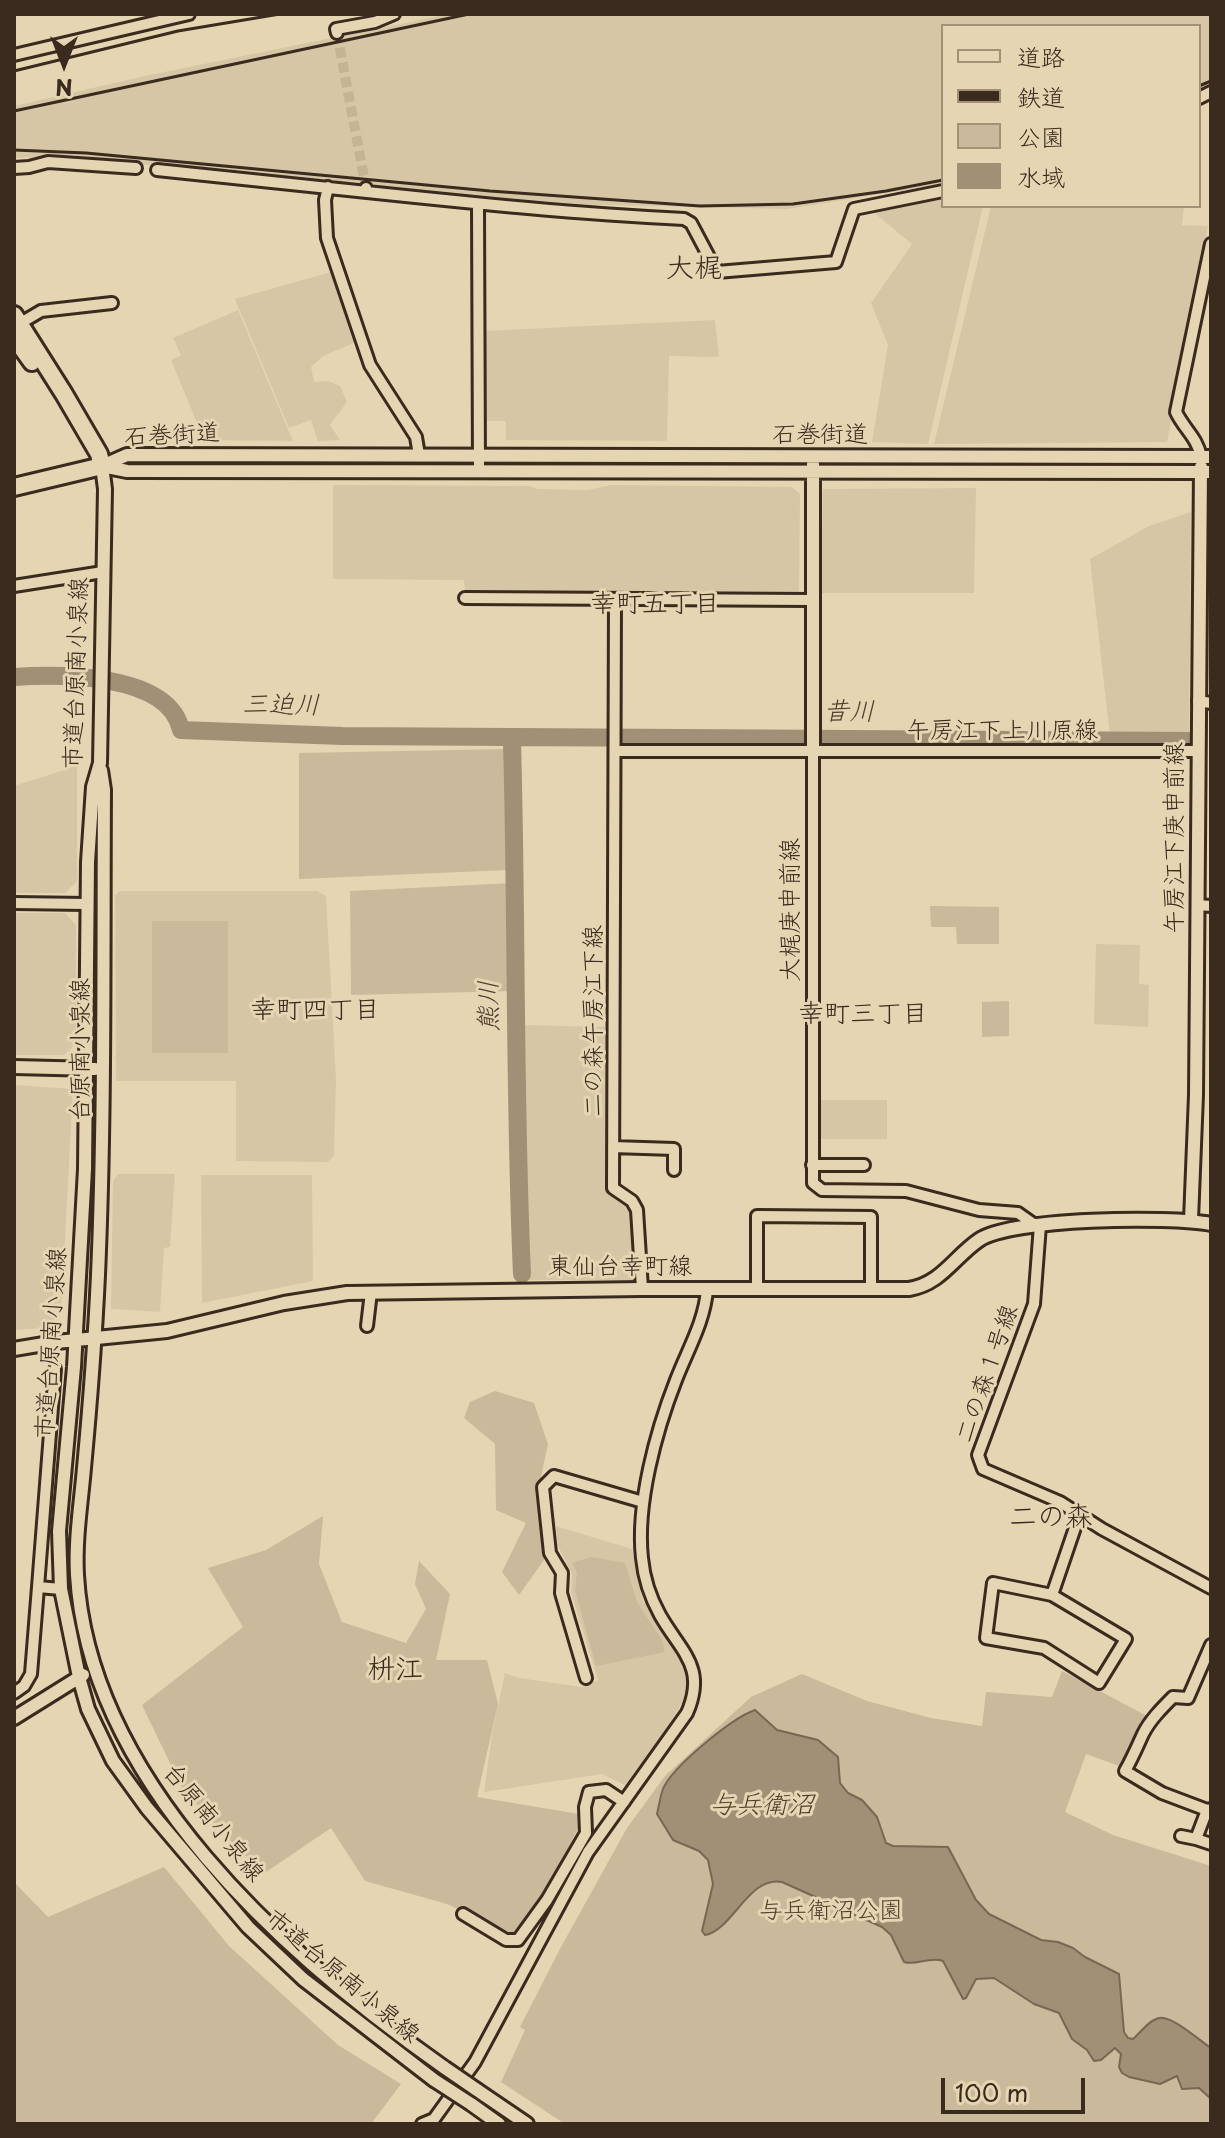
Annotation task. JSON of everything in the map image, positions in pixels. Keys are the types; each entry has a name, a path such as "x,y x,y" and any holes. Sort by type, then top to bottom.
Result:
{"main road":[{"path":"14,299 18,324 64,394 99,454 102,466 14,487"}],"street":[{"path":"14,55 189,14"},
{"path":"337,33 336,29 375,22 394,14"},
{"path":"14,168 48,162 136,168"},
{"path":"157,170 478,204 684,219 691,223 717,272 836,262 854,209 941,191"},
{"path":"328,187 325,200 327,238 336,266 370,365 416,437 419,455"},
{"path":"478,204 479,471"},
{"path":"1206,457 1176,412 1206,289 1211,244"},
{"path":"18,324 41,311 112,303"},
{"name":"石巻街道","path":"102,466 127,455 1206,457"},
{"name":"大梶庚申前線","path":"812,1165 813,457"},
{"name":"午房江下庚申前線","path":"1191,1220 1196,1095 1198,751 1205,702 1206,457"},
{"name":"石巻街道","path":"102,466 127,471 1206,472"},
{"name":"市道台原南小泉線","path":"102,466 105,489 100,763 93,787 87,904 88,1068 76,1340 59,1531 61,1589 79,1677 88,1709 113,1761 157,1820 238,1915 314,1987 434,2080 499,2124"},
{"path":"14,586 103,572"},
{"path":"465,598 812,600"},
{"name":"二の森午房江下線","path":"615,599 613,1188 632,1201 637,1210 642,1289"},
{"name":"午房江下上川原線","path":"615,742 1198,751"},
{"name":"台原南小泉線","path":"95,1338 104,1069 104,790 100,763"},
{"path":"14,903 87,904"},
{"path":"1197,905 1211,906"},
{"path":"14,1067 104,1069"},
{"path":"613,1147 674,1149 674,1170"},
{"path":"864,1165 812,1165 813,1183 822,1190 906,1191 979,1210 1018,1213 1038,1225"},
{"path":"757,1289 757,1216 871,1217 871,1289"},
{"name":"東仙台幸町線","path":"14,1349 167,1331 284,1303 371,1292 923,1287 979,1240 997,1232 1038,1225 1191,1220 1211,1224"},
{"name":"二の森１号線","path":"1038,1225 1034,1304 978,1455 983,1469 1060,1502 1102,1529 1211,1588"},
{"path":"422,2124 438,2122 513,1996 588,1852 687,1713 694,1691 695,1673 689,1656 661,1617 648,1591 640,1526 666,1405 704,1311 707,1289"},
{"path":"367,1326 371,1292"},
{"name":"市道台原南小泉線","path":"92,1383 95,1338"},
{"path":"14,1693 24,1686 31,1674 55,1369"},
{"name":"台原南小泉線","path":"92,1383 77,1546 81,1608 96,1668 134,1756 173,1816 286,1942 342,1992 527,2124"},
{"path":"586,1678 561,1593 562,1573 550,1553 543,1487 554,1476 643,1502"},
{"path":"1052,1595 1080,1513"},
{"path":"993,1583 1052,1595 1126,1639 1099,1683 1044,1648 986,1638 993,1583"},
{"path":"38,1587 61,1589"},
{"path":"1196,1839 1209,1809 1162,1793 1125,1771 1143,1733 1159,1712 1173,1697 1188,1698 1211,1645"},
{"path":"14,1718 96,1668"},
{"path":"463,1914 506,1940 518,1940 547,1900 586,1833 585,1807 589,1792 606,1790 624,1802"},
{"path":"1181,1836 1211,1844"}],"shaded area":[{"path":"449,14 1211,14 1211,85 1201,89 1201,24 941,24 941,184 787,209 563,204 53,156 14,158 14,106"},
{"path":"941,197 941,208 983,208 928,444 872,442 888,345 871,303 912,244 872,211"},
{"path":"991,208 1184,208 1182,225 1208,226 1167,442 934,444"},
{"path":"335,271 359,341 323,356 311,367 314,382 328,381 340,386 347,402 330,425 340,440 318,441 311,420 289,428 235,299"},
{"path":"238,310 293,441 204,440 171,360 181,355 173,338"},
{"path":"715,320 719,357 669,356 667,441 506,440 506,421 483,421 482,331"},
{"path":"333,485 530,486 537,489 587,490 611,485 792,487 800,494 799,593 465,592 464,580 333,579"},
{"path":"976,488 974,593 821,593 823,489"},
{"path":"1191,512 1189,736 1110,737 1090,559 1149,526"},
{"path":"77,766 77,881 65,893 14,893 14,786"},
{"path":"120,891 317,891 326,896 336,1080 334,1155 328,1162 236,1161 236,1081 116,1081 115,895"},
{"path":"14,913 65,913 76,925 76,1044 64,1055 14,1055"},
{"path":"1096,944 1140,945 1139,984 1149,985 1148,1027 1094,1024"},
{"path":"522,1025 609,1027 613,1194 628,1204 633,1217 634,1280 524,1280"},
{"path":"14,1085 73,1089 61,1314 45,1328 14,1330"},
{"path":"817,1100 887,1100 887,1139 817,1139"},
{"path":"118,1174 175,1174 170,1247 164,1248 160,1312 111,1309 113,1181"},
{"path":"201,1175 312,1175 313,1281 202,1303"},
{"path":"556,1526 632,1549 643,1601 686,1660 690,1677 688,1693 627,1786 602,1774 484,1792 505,1673 519,1678 582,1687 598,1680 571,1592 572,1574 558,1546"}],"green space":[{"path":"831,462 1067,462 1121,468 831,467"},
{"path":"507,749 507,870 299,879 299,753"},
{"path":"514,883 515,991 351,995 350,891"},
{"path":"930,906 999,907 999,944 957,944 956,927 931,927"},
{"path":"152,921 228,921 228,1053 152,1053"},
{"path":"1009,1001 1009,1036 982,1037 982,1002"},
{"path":"495,1391 534,1403 548,1444 539,1486 544,1560 519,1595 502,1572 526,1523 496,1510 495,1444 464,1418 470,1402"},
{"path":"323,1516 319,1564 342,1622 406,1643 426,1609 415,1584 419,1561 450,1594 436,1660 487,1660 498,1704 477,1797 585,1815 554,1875 516,1935 447,1904 365,1881 331,1828 266,1872 241,1852 183,1790 142,1705 243,1627 208,1568 266,1550"},
{"path":"591,1557 625,1563 637,1602 662,1640 665,1652 596,1666 575,1590 577,1572 572,1563"},
{"name":"与兵衛沼公園","path":"1062,1671 1147,1716 1122,1767 1086,1754 1065,1812 1113,1835 1211,1866 1211,2124 565,2124 501,2082 525,2030 520,2027 627,1828 665,1776 751,1697 802,1674 867,1701 931,1718 982,1726 986,1692 1052,1697"},
{"path":"164,1867 229,1946 338,2045 401,2084 371,2124 14,2124 14,1882 48,1917"}],"water":[{"name":"与兵衛沼","path":"755,1710 777,1730 818,1740 838,1757 840,1783 877,1817 886,1843 893,1846 948,1847 976,1900 989,1914 1041,1940 1073,1948 1119,1974 1124,2032 1128,2038 1133,2039 1155,2019 1165,2018 1211,2048 1211,2099 1199,2088 1182,2089 1177,2076 1160,2084 1129,2077 1119,2067 1121,2054 1115,2048 1101,2060 1094,2061 1087,2050 1072,2039 1059,2013 1034,2004 994,1978 976,1979 963,1999 943,1961 904,1962 891,1935 882,1927 782,1882 770,1882 760,1887 724,1924 705,1935 702,1931 713,1884 708,1860 699,1851 673,1840 657,1814 660,1798 669,1780 690,1756 732,1723"}],"waterway":[{"name":"昔川","path":"14,677 83,677 135,687 156,697 172,711 181,730 342,736 1189,741"},
{"name":"熊川","path":"510,738 514,808 522,1274"}],"tunnel":[{"path":"337,33 366,188"}],"railway":[{"path":"14,71 178,31 280,14"},
{"path":"14,111 469,14"},
{"path":"1201,85 1211,81"},
{"path":"14,150 86,153 490,191 700,206 793,204 941,180"}],"district":[{"name":"大梶","path":"694,269"},
{"name":"幸町五丁目","path":"655,605"},
{"name":"幸町四丁目","path":"315,1011"},
{"name":"幸町三丁目","path":"863,1015"},
{"name":"二の森","path":"1051,1518"},
{"name":"枡江","path":"395,1670"}],"water label":[{"name":"三迫川","path":"281,706"}]}
